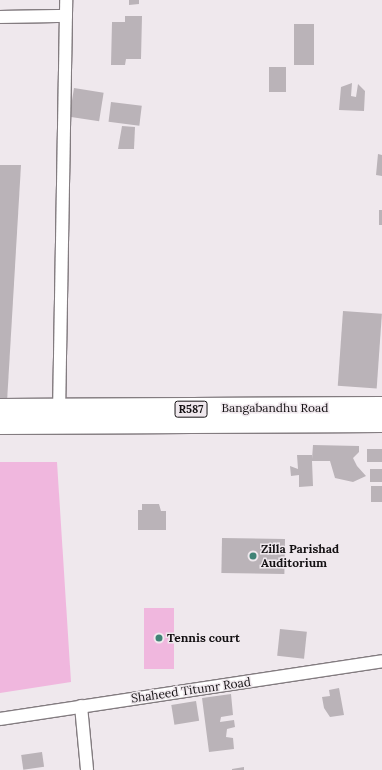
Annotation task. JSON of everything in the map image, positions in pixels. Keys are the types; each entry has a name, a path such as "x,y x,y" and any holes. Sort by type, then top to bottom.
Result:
{"main road":[{"name":"Bangabandhu Road","path":"0,424 59,417 382,407"},
{"name":"Bangabandhu Road","path":"0,409 59,417 382,422"}],"street":[{"path":"59,417 66,0"},
{"path":"0,17 66,16"},
{"name":"Shaheed Titumr Road","path":"0,719 382,662"},
{"path":"81,706 87,770"}],"shaded area":[{"path":"0,462 57,462 71,682 0,693"},
{"name":"Tennis court","path":"144,608 174,608 174,669 144,669"}],"building":[{"path":"129,0 139,0 139,4 129,5"},
{"path":"125,16 142,16 141,59 126,59 125,65 111,65 112,22 125,22"},
{"path":"294,24 314,24 314,65 294,65"},
{"path":"269,67 286,67 286,92 269,92"},
{"path":"352,83 351,96 356,97 358,84 365,91 364,111 339,110 341,87"},
{"path":"74,88 104,93 99,121 69,117"},
{"path":"111,102 142,106 139,126 109,122"},
{"path":"122,126 135,127 134,149 118,149"},
{"path":"378,154 382,155 382,176 376,175"},
{"path":"0,165 21,165 7,402 0,402"},
{"path":"379,210 382,210 382,225 379,225"},
{"path":"343,311 382,314 377,389 338,386"},
{"path":"313,445 359,446 359,452 353,458 357,466 366,476 353,482 335,478 330,461 312,461 313,486 299,487 299,475 291,476 290,466 298,469 297,455 312,455 312,459"},
{"path":"367,449 382,449 382,462 367,462"},
{"path":"370,469 382,469 382,482 370,482"},
{"path":"371,486 382,486 382,502 371,502"},
{"path":"142,504 159,504 161,511 166,511 166,530 138,530 138,510 142,510"},
{"name":"Zilla Parishad Auditorium","path":"222,538 285,539 284,574 221,573"},
{"path":"280,629 307,632 304,659 277,656"},
{"path":"339,688 344,715 330,717 324,708 322,697 330,696 329,690"},
{"path":"231,694 233,715 221,717 220,722 234,720 235,727 227,729 226,737 233,738 234,749 209,752 202,698"},
{"path":"196,701 199,721 174,725 171,705"},
{"path":"42,752 44,767 23,770 21,755"},
{"path":"244,767 244,770 232,770 232,769"}],"place":[{"name":"Zilla Parishad Auditorium","path":"253,556"},
{"name":"Tennis court","path":"159,638"}]}
